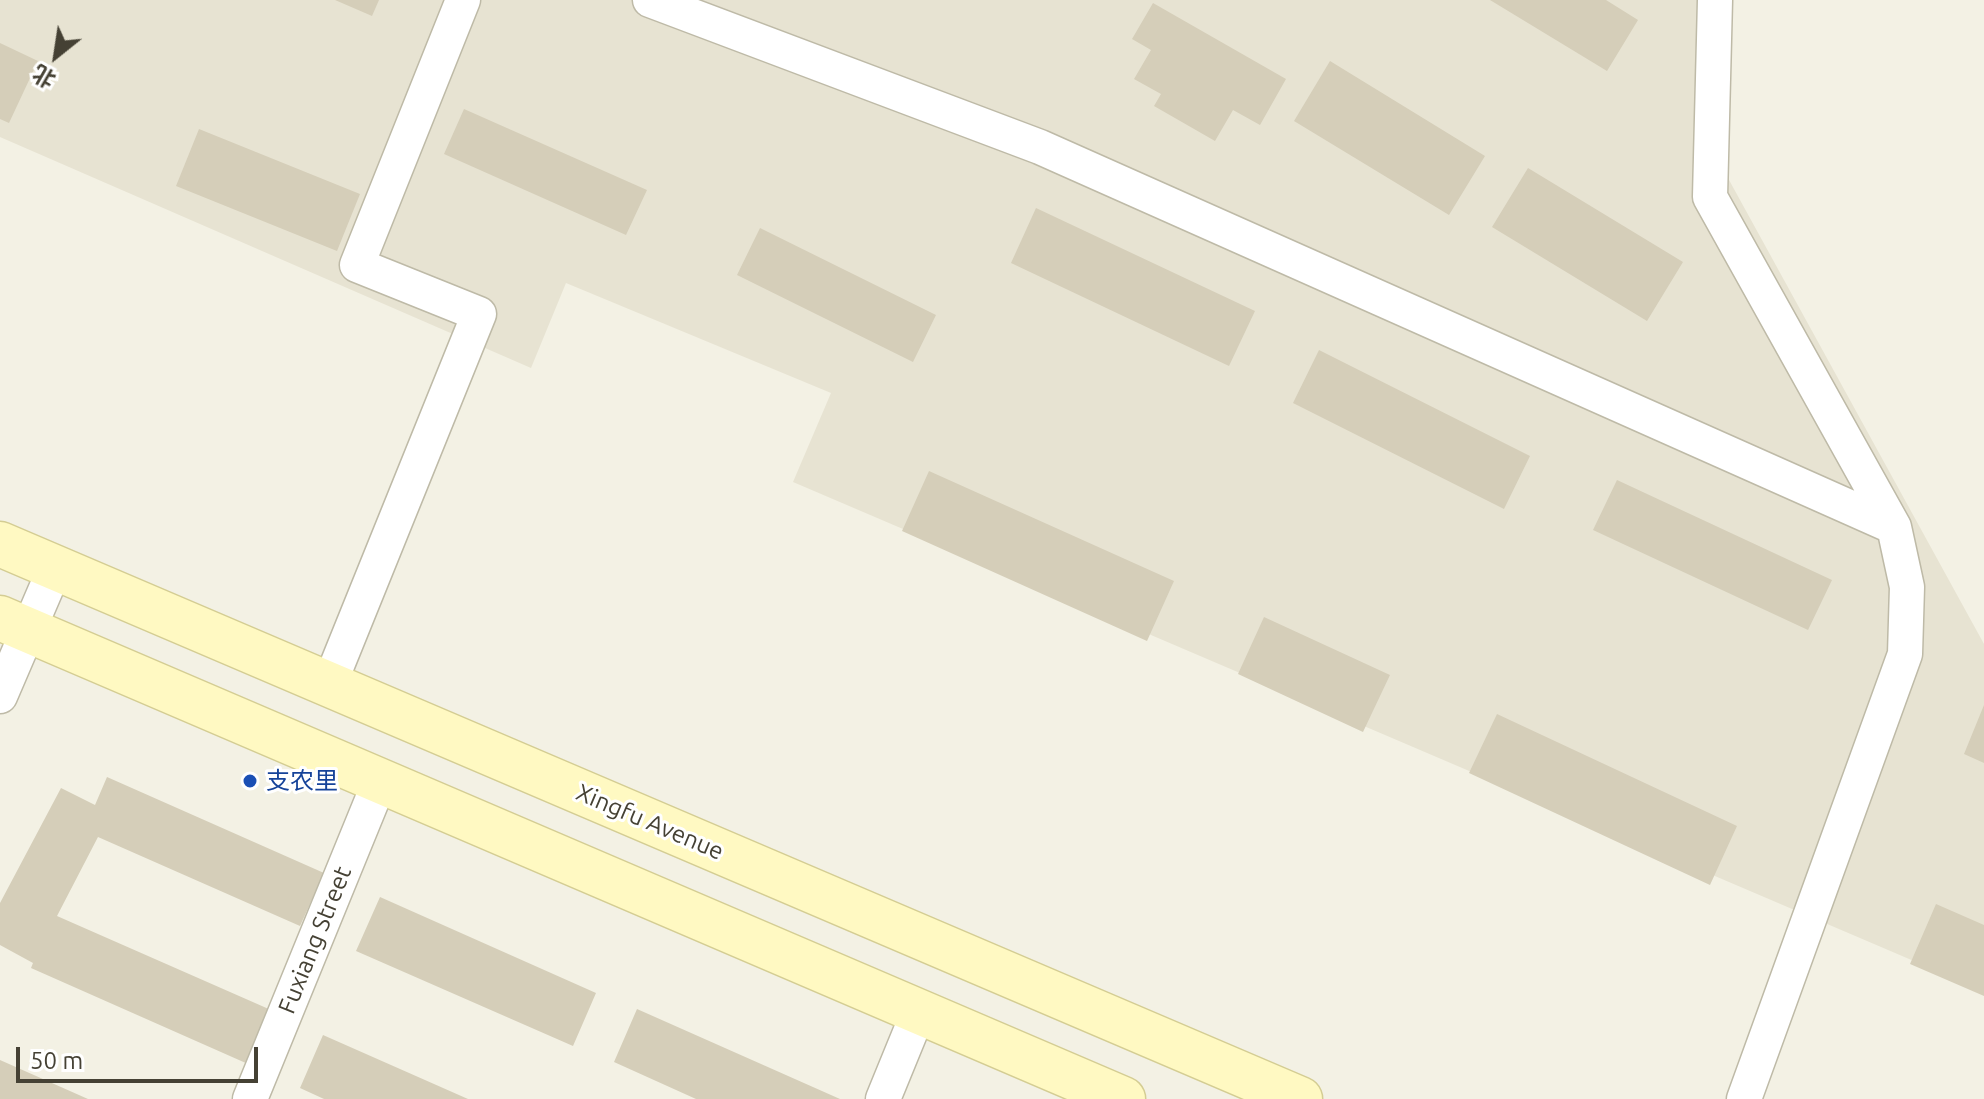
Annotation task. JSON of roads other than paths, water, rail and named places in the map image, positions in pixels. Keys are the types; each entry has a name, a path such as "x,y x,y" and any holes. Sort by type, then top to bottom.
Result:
{"main road":[{"name":"Xingfu Avenue","path":"0,544 1300,1099"},
{"path":"14,624 1123,1099"}],"street":[{"path":"329,685 479,314 357,265 463,0"},
{"path":"650,0 1040,147 1894,527"},
{"path":"1715,0 1710,197 1894,527 1907,587 1905,654 1744,1099"},
{"path":"0,696 14,624 55,568"},
{"name":"Fuxiang Street","path":"250,1099 380,781"},
{"path":"883,1099 919,1011"}],"place":[{"name":"支农里","path":"250,781"}]}
